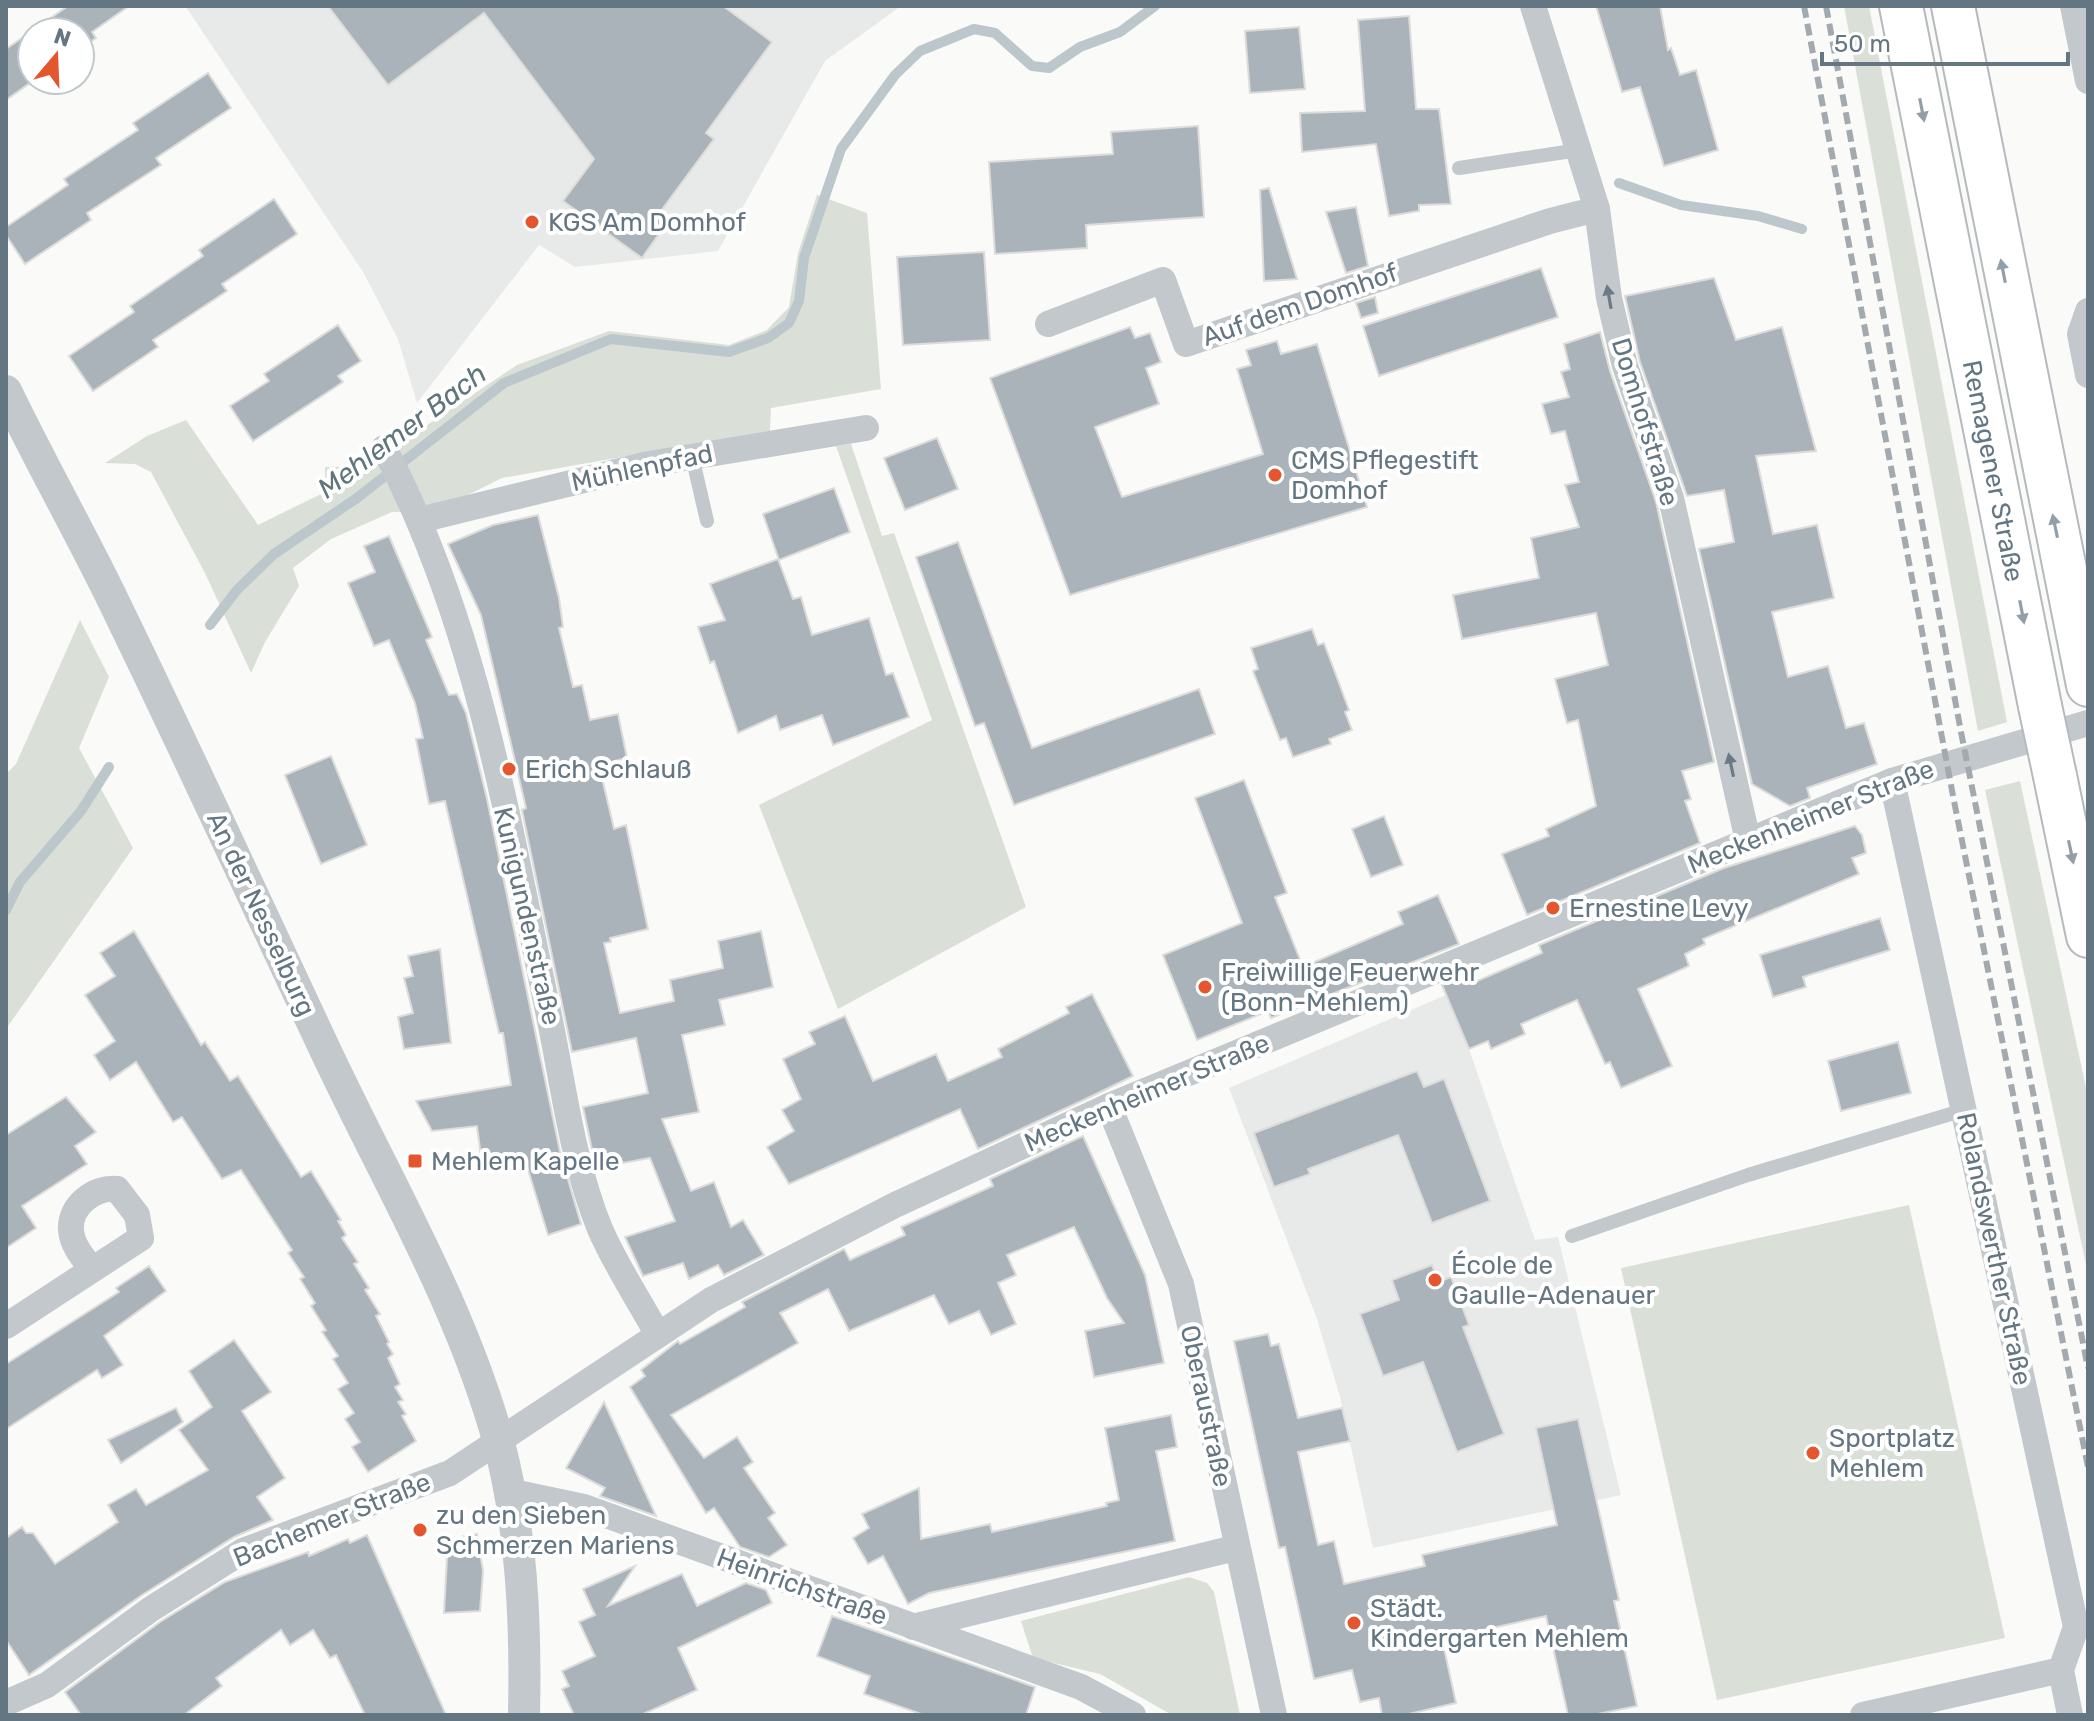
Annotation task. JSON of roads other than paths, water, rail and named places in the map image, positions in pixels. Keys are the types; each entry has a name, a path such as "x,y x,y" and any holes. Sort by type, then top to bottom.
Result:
{"main road":[{"name":"Remagener Straße","path":"1901,6 2088,936"},
{"name":"Remagener Straße","path":"1953,6 2088,685"}],"street":[{"name":"Domhofstraße","path":"1533,6 1597,209 1609,298 1625,366 1671,498 1748,841"},
{"path":"2073,6 2088,81"},
{"name":"Auf dem Domhof","path":"1048,324 1163,280 1186,344 1550,221 1597,209"},
{"path":"2088,311 2080,334 2088,375"},
{"name":"An der Nesselburg","path":"6,391 109,592 328,1056 410,1219 455,1322 499,1443"},
{"name":"Mühlenpfad","path":"420,520 692,456 866,428"},
{"name":"Kunigundenstraße","path":"384,448 420,520 453,609 486,731 581,1166 600,1228 658,1335"},
{"name":"Meckenheimer Straße","path":"499,1443 711,1300 884,1211 1109,1106 1892,781 2088,723"},
{"name":"Rolandswerther Straße","path":"1892,781 2076,1627 2061,1670"},
{"name":"Oberaustraße","path":"1109,1106 1181,1284 1235,1548 1274,1715"},
{"path":"6,1326 92,1269"},
{"path":"499,1443 525,1620 524,1715"},
{"name":"Bachemer Straße","path":"6,1703 47,1685 151,1609 243,1551 450,1473 499,1443"},
{"name":"Heinrichstraße","path":"508,1491 584,1507 1081,1687 1133,1715"},
{"name":"Heinrichstraße","path":"913,1627 1235,1548"},
{"path":"1863,1715 2061,1670 2070,1715"}],"lane":[{"path":"1459,168 1579,150"},
{"path":"692,456 707,521"},
{"path":"1572,1236 1738,1178 1964,1110"}],"waterway":[{"name":"Mehlemer Bach","path":"210,625 237,590 274,554 357,498 504,383 611,339 729,352 768,338 789,323 799,301 804,258 841,149 895,75 920,51 974,29 995,33 1032,66 1049,68 1080,47 1120,32 1155,6"},
{"name":"Mehlemer Bach","path":"1619,183 1681,205 1758,216 1802,229"},
{"name":"Mehlemer Bach","path":"6,910 20,882 81,811 109,767"}],"railway":[{"path":"1804,6 1954,801 2088,1467"},
{"path":"1826,6 1961,732 2088,1368"}],"place":[{"name":"KGS Am Domhof","path":"532,222"},
{"name":"CMS Pflegestift Domhof","path":"1275,475"},
{"name":"Erich Schlauß","path":"509,769"},
{"name":"Ernestine Levy","path":"1553,908"},
{"name":"Freiwillige Feuerwehr (Bonn-Mehlem)","path":"1205,987"},
{"name":"Mehlem Kapelle","path":"415,1161"},
{"name":"École de Gaulle-Adenauer","path":"1435,1280"},
{"name":"Sportplatz Mehlem","path":"1813,1453"},
{"name":"zu den Sieben Schmerzen Mariens","path":"420,1530"},
{"name":"Städt. Kindergarten Mehlem","path":"1354,1623"}]}
